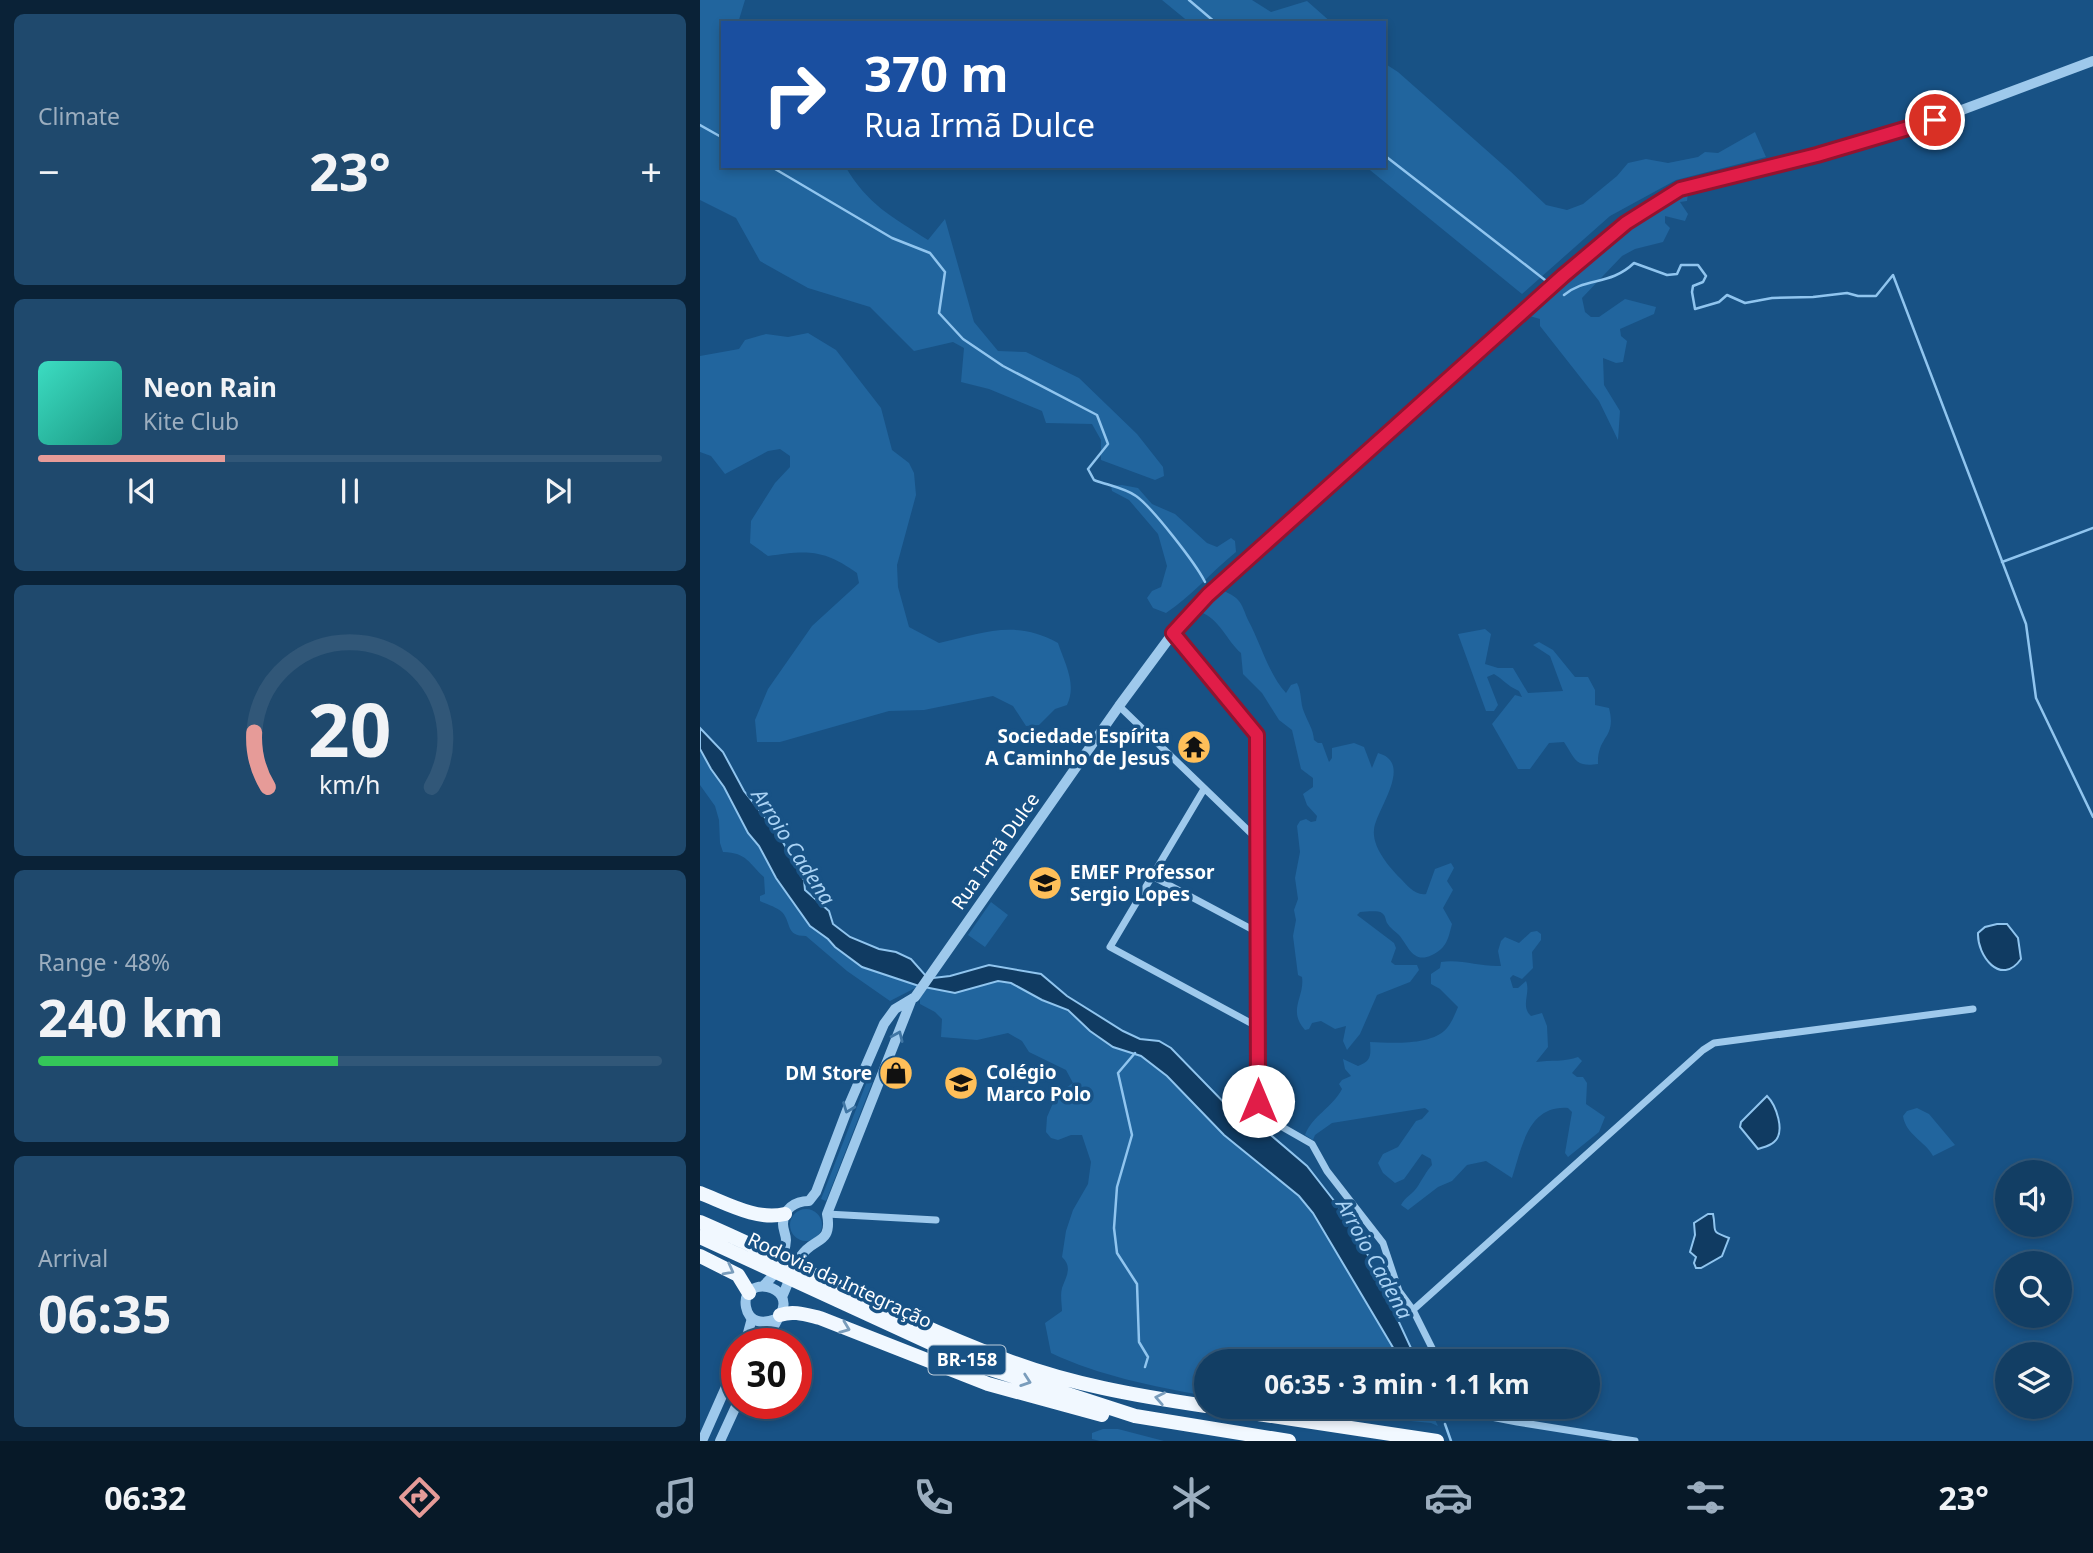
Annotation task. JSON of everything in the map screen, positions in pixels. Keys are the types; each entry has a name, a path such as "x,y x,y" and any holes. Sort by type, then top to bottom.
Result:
{"highway":[{"path":"700,1193 752,1213 772,1217 785,1214"},
{"name":"Rodovia da Integração","path":"700,1222 806,1287 978,1365 1135,1416 1289,1441"},
{"name":"Rodovia da Integração","path":"700,1237 812,1273 1006,1360 1088,1384 1194,1404"},
{"path":"700,1256 738,1275 749,1293"},
{"path":"778,1317 784,1312 820,1318 988,1384 1099,1415 1135,1416"},
{"path":"1291,1419 1437,1441"}],"street":[{"name":"Rua Irmã Dulce","path":"782,1297 800,1257 808,1247 818,1243 826,1235 829,1224 827,1214 913,999 1119,706 1173,633 1208,595 1563,276 1626,223 1680,189 1817,155 1935,120 2093,61"},
{"path":"1173,633 1257,735 1258,1101 1270,1120 1312,1144 1327,1171 1383,1243 1399,1291 1413,1310 1432,1349"},
{"path":"1119,706 1258,840"},
{"path":"1204,789 1110,947 1258,1027"},
{"path":"1152,876 1258,932"},
{"name":"Rua Irmã Dulce","path":"809,1201 816,1192 873,1045 895,1009 913,999"},
{"path":"1413,1310 1714,1043 1973,1009"},
{"path":"873,1045 881,1056 883,1070"},
{"path":"778,1317 766,1323 752,1318 747,1311 746,1302 749,1293 771,1279 785,1251 786,1237 782,1226 785,1214 794,1203 816,1203 827,1214 936,1220"},
{"path":"786,1237 800,1246 808,1247"},
{"path":"764,1285 775,1288 782,1297 783,1305 773,1328"},
{"path":"749,1328 752,1318"},
{"path":"702,1441 721,1398"},
{"path":"720,1441 730,1419"},
{"path":"1499,1419 1635,1441"}],"shaded area":[{"path":"700,0 745,0 739,21 721,21 721,168 846,168 862,191 872,200 928,240 945,219 974,322 998,351 1026,352 1079,378 1137,434 1163,467 1164,476 1155,480 1101,460 1101,440 1092,424 1046,423 1042,411 989,389 961,382 964,348 953,342 914,351 870,307 808,288 760,261 736,218 700,200"},
{"path":"1162,0 1252,0 1271,12 1307,1 1330,21 1188,21"},
{"path":"1386,64 1398,72 1546,205 1567,210 1583,204 1617,176 1628,163 1646,159 1668,163 1698,157 1705,152 1718,153 1755,132 1766,157 1676,180 1610,216 1522,294 1367,168 1386,168"},
{"path":"1688,193 1687,201 1680,202 1688,214 1685,221 1665,216 1665,223 1670,228 1663,242 1635,249 1622,256 1582,298 1585,312 1591,317 1599,317 1625,299 1656,307 1654,314 1620,329 1621,336 1627,341 1623,362 1616,363 1603,358 1604,385 1620,411 1618,440 1599,401 1540,326 1540,319 1526,315 1623,233 1665,204"},
{"path":"808,333 836,350 881,408 892,450 909,463 914,473 916,495 897,565 898,587 909,627 939,643 985,632 1013,630 1027,631 1058,643 1069,674 1070,697 1067,705 1055,709 1039,725 1026,726 1013,706 993,696 924,710 889,711 780,742 757,742 755,720 768,689 812,626 859,583 857,573 825,555 805,552 768,556 750,543 751,521 775,483 790,467 790,456 780,449 768,451 725,474 711,456 700,452 700,356 739,349 745,340 766,334 788,337"},
{"path":"1111,486 1138,488 1152,504 1175,514 1207,543 1217,547 1231,538 1235,541 1236,552 1166,613 1153,608 1147,598 1152,591 1161,587 1167,566 1158,534 1129,500 1112,491"},
{"path":"1224,591 1241,604 1269,667 1286,693 1291,685 1297,683 1314,740 1322,743 1329,762 1332,748 1354,743 1364,747 1372,768 1378,753 1388,758 1393,767 1393,777 1376,822 1374,836 1378,850 1391,868 1412,889 1426,894 1435,869 1451,863 1454,868 1447,881 1453,890 1443,908 1452,924 1444,946 1432,955 1420,957 1412,953 1388,925 1382,913 1360,912 1357,915 1394,943 1396,948 1391,962 1395,965 1417,965 1419,970 1410,982 1377,995 1360,1034 1347,1050 1343,1041 1346,1026 1335,1029 1321,1021 1312,1023 1309,1029 1305,1030 1297,1016 1302,977 1298,975 1293,936 1296,920 1294,910 1298,899 1295,878 1300,852 1297,826 1300,821 1306,819 1316,821 1317,816 1307,805 1303,794 1313,787 1313,778 1301,769 1292,730 1279,720 1262,693 1243,674 1241,653 1218,624 1200,612"},
{"path":"1485,629 1491,634 1485,664 1498,668 1513,668 1528,693 1563,691 1550,656 1533,645 1539,642 1553,650 1575,677 1588,677 1595,690 1595,705 1609,708 1611,718 1609,732 1600,747 1598,764 1580,763 1564,742 1549,743 1530,769 1518,769 1492,724 1515,695 1522,697 1519,691 1494,674 1487,677 1498,705 1494,711 1486,711 1458,634"},
{"name":"Arroio Cadena","path":"700,728 723,752 744,791 779,835 804,880 805,890 829,911 833,924 850,937 911,959 925,975 933,978 989,965 1041,974 1067,996 1123,1031 1140,1039 1159,1041 1171,1048 1237,1116 1266,1131 1307,1166 1358,1234 1411,1349 1394,1349 1313,1213 1299,1196 1224,1135 1167,1076 1141,1056 1113,1047 1090,1031 1068,1010 1011,983 998,981 955,993 919,986 862,967 810,926 748,833 700,749"},
{"path":"700,749 748,833 810,926 862,967 919,986 890,1001 847,971 806,936 795,934 780,910 760,901 760,896 765,894 764,877 743,857 723,852 715,806 700,785"},
{"path":"991,902 1008,915 985,947 968,935"},
{"path":"2007,924 2018,938 2021,959 2006,970 1998,969 1986,959 1979,942 1978,933 1985,927"},
{"path":"1537,931 1541,934 1541,940 1532,952 1533,968 1522,979 1513,975 1510,978 1513,988 1518,988 1526,981 1526,1008 1531,1016 1542,1013 1547,1026 1548,1047 1536,1062 1578,1057 1582,1061 1572,1073 1583,1077 1587,1083 1586,1104 1605,1117 1599,1132 1568,1157 1565,1153 1572,1112 1568,1108 1544,1113 1529,1130 1512,1178 1486,1161 1467,1165 1452,1181 1438,1187 1408,1210 1401,1205 1432,1165 1431,1159 1422,1154 1404,1179 1395,1183 1383,1173 1378,1163 1383,1154 1398,1147 1416,1121 1429,1111 1425,1108 1332,1123 1315,1135 1313,1140 1305,1135 1312,1122 1338,1095 1342,1089 1339,1084 1342,1080 1351,1076 1345,1069 1343,1059 1358,1066 1369,1057 1370,1042 1422,1041 1447,1028 1458,1007 1431,984 1431,974 1440,968 1441,962 1501,966 1498,951 1505,937 1519,943 1531,932"},
{"path":"998,981 1012,983 1042,1000 1068,1010 1090,1031 1113,1047 1141,1056 1167,1076 1224,1135 1299,1196 1313,1213 1394,1349 1194,1349 1194,1394 1107,1374 1051,1353 1045,1323 1062,1311 1061,1291 1068,1268 1062,1257 1066,1231 1073,1210 1088,1184 1091,1162 1082,1135 1071,1135 1058,1140 1051,1138 1046,1132 1047,1117 1057,1094 1073,1083 1066,1070 1029,1052 1022,1041 1008,1033 977,1040 941,1037 942,1019 920,1004 920,998 927,988 955,993"},
{"path":"871,1071 876,1073 826,1201 821,1199"},
{"path":"1767,1096 1776,1112 1778,1138 1758,1149 1740,1127 1741,1122"},
{"path":"1917,1108 1929,1114 1955,1145 1933,1156 1905,1123 1903,1116 1907,1111"},
{"path":"806,1209 818,1213 822,1225 818,1237 806,1241 794,1237 790,1225 794,1213"},
{"path":"1708,1214 1713,1214 1716,1232 1729,1238 1722,1256 1696,1268 1696,1257 1690,1252 1695,1235 1694,1223"},
{"path":"1390,1419 1435,1419 1438,1426"},
{"path":"1103,1429 1118,1429 1164,1441 1092,1439 1092,1433"}],"waterway":[{"path":"1189,0 1214,21"},
{"path":"700,125 721,137"},
{"path":"1386,157 1545,280"},
{"path":"773,168 892,238 930,253 945,272 939,313 963,339 1003,366 1097,415 1108,444 1088,469 1094,480 1127,491 1143,502 1173,536 1205,582"},
{"path":"1564,295 1572,289 1616,275 1634,263 1667,275 1677,274 1681,265 1698,265 1706,276 1703,282 1693,286 1695,309 1719,302 1727,295 1745,303 1772,298 1847,293 1876,296 1893,275 2026,624 2036,698 2093,817"},
{"path":"2002,562 2093,528"},
{"name":"Arroio Cadena","path":"1135,1053 1118,1073 1132,1135 1117,1187 1114,1228 1117,1253 1137,1284 1139,1342 1148,1357 1145,1367"},
{"name":"Arroio Cadena","path":"1445,1424 1451,1441"}],"place":[{"name":"Sociedade Espírita A Caminho de Jesus","path":"1194,747"},
{"name":"EMEF Professor Sergio Lopes","path":"1045,883"},
{"name":"DM Store","path":"896,1073"},
{"name":"Colégio Marco Polo","path":"961,1083"}],"route":[{"path":"1258,1101 1257,735 1173,633 1208,595 1563,276 1626,223 1680,189 1817,155 1935,120"}]}
